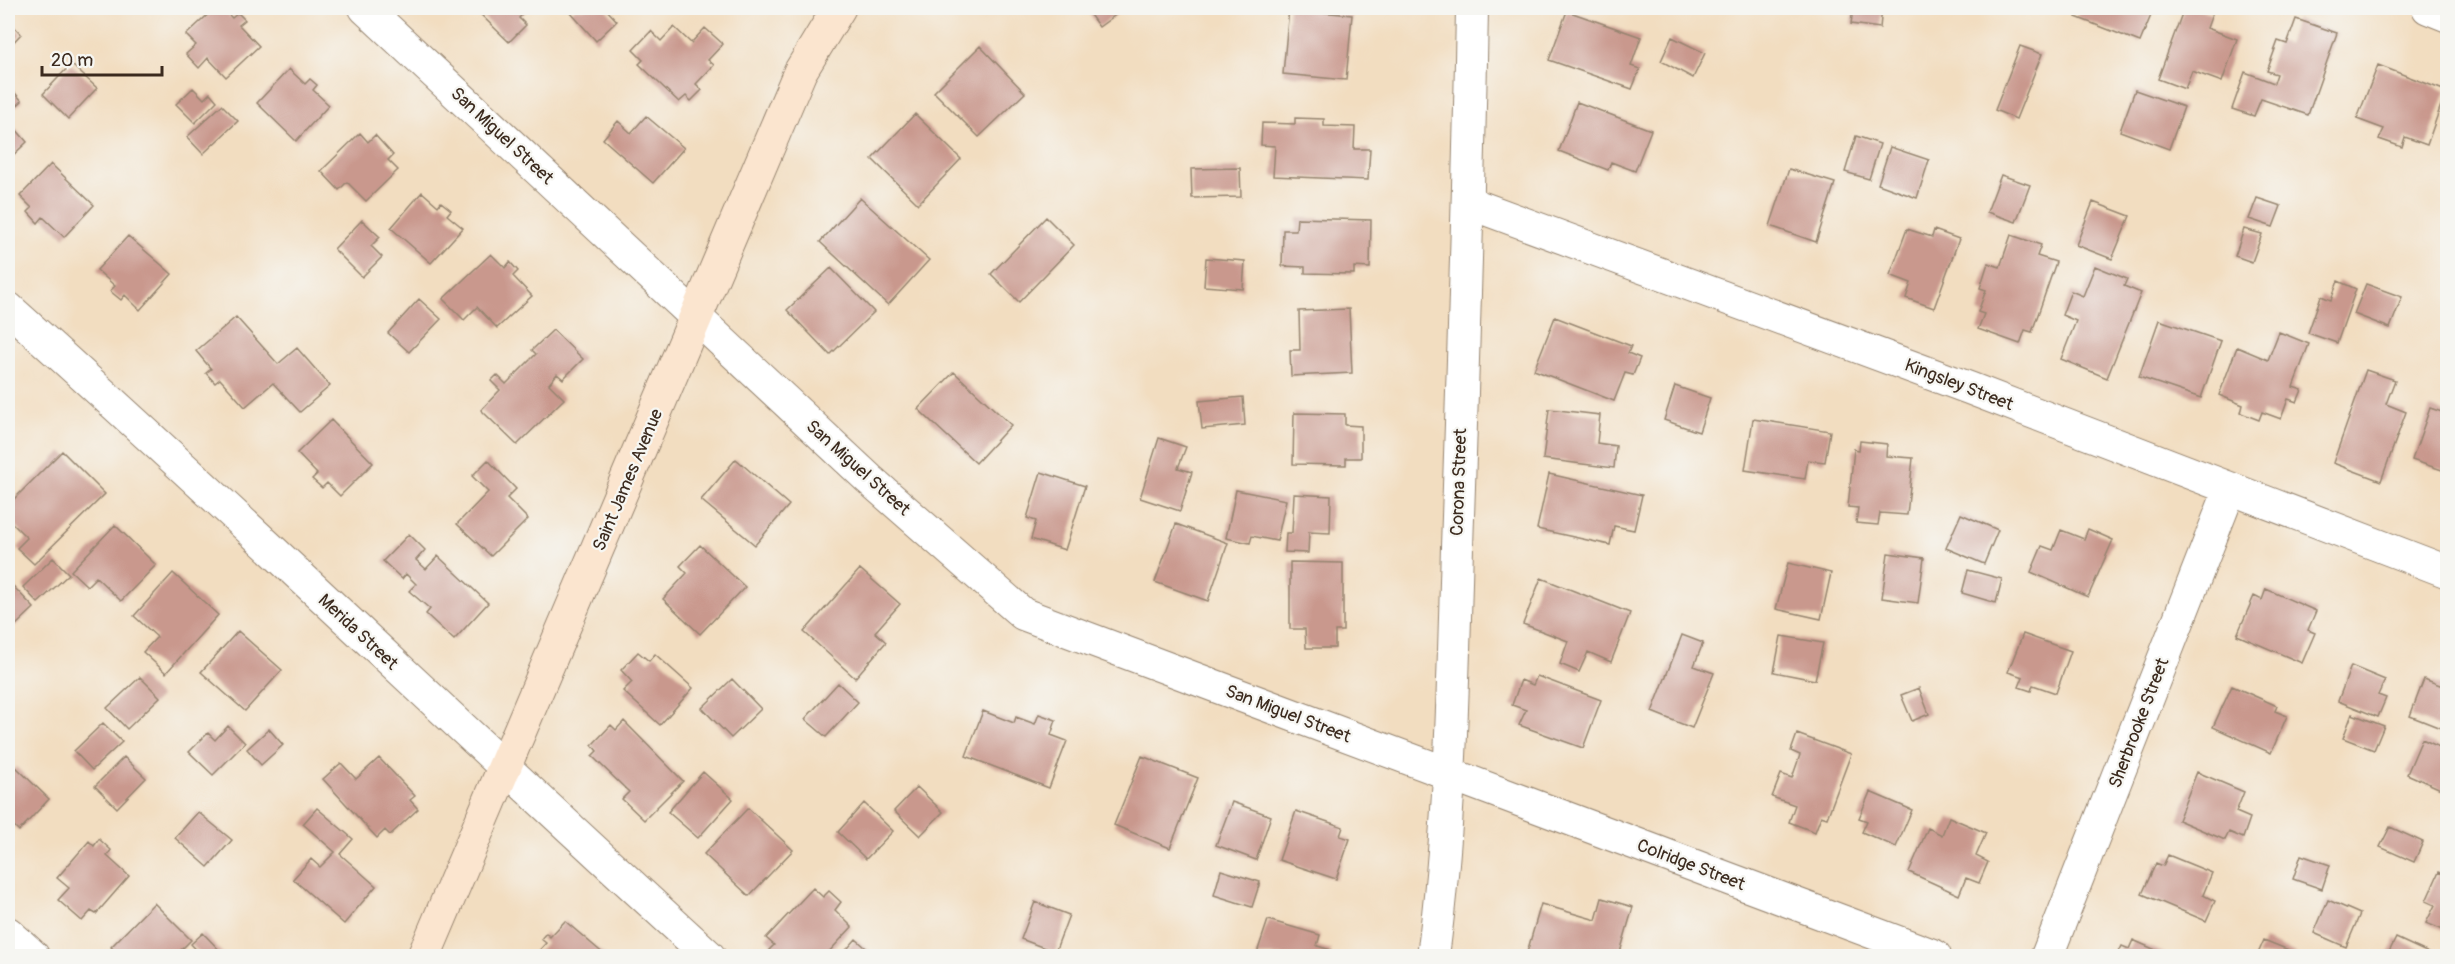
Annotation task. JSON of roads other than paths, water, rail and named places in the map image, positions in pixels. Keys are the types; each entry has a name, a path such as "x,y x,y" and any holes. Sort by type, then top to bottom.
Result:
{"main road":[{"name":"Saint James Avenue","path":"424,957 800,72 839,8"}],"street":[{"name":"San Miguel Street","path":"364,8 869,480 1023,614 1447,774"},
{"name":"Corona Street","path":"1433,957 1443,881 1469,203 1472,8"},
{"path":"2428,8 2448,16"},
{"name":"Kingsley Street","path":"1469,203 1970,388 2448,572"},
{"name":"Merida Street","path":"8,308 106,396 504,769 709,957"},
{"name":"Sherbrooke Street","path":"2047,957 2230,489"},
{"name":"Colridge Street","path":"1447,774 1935,957"},
{"path":"8,933 33,957"}]}
